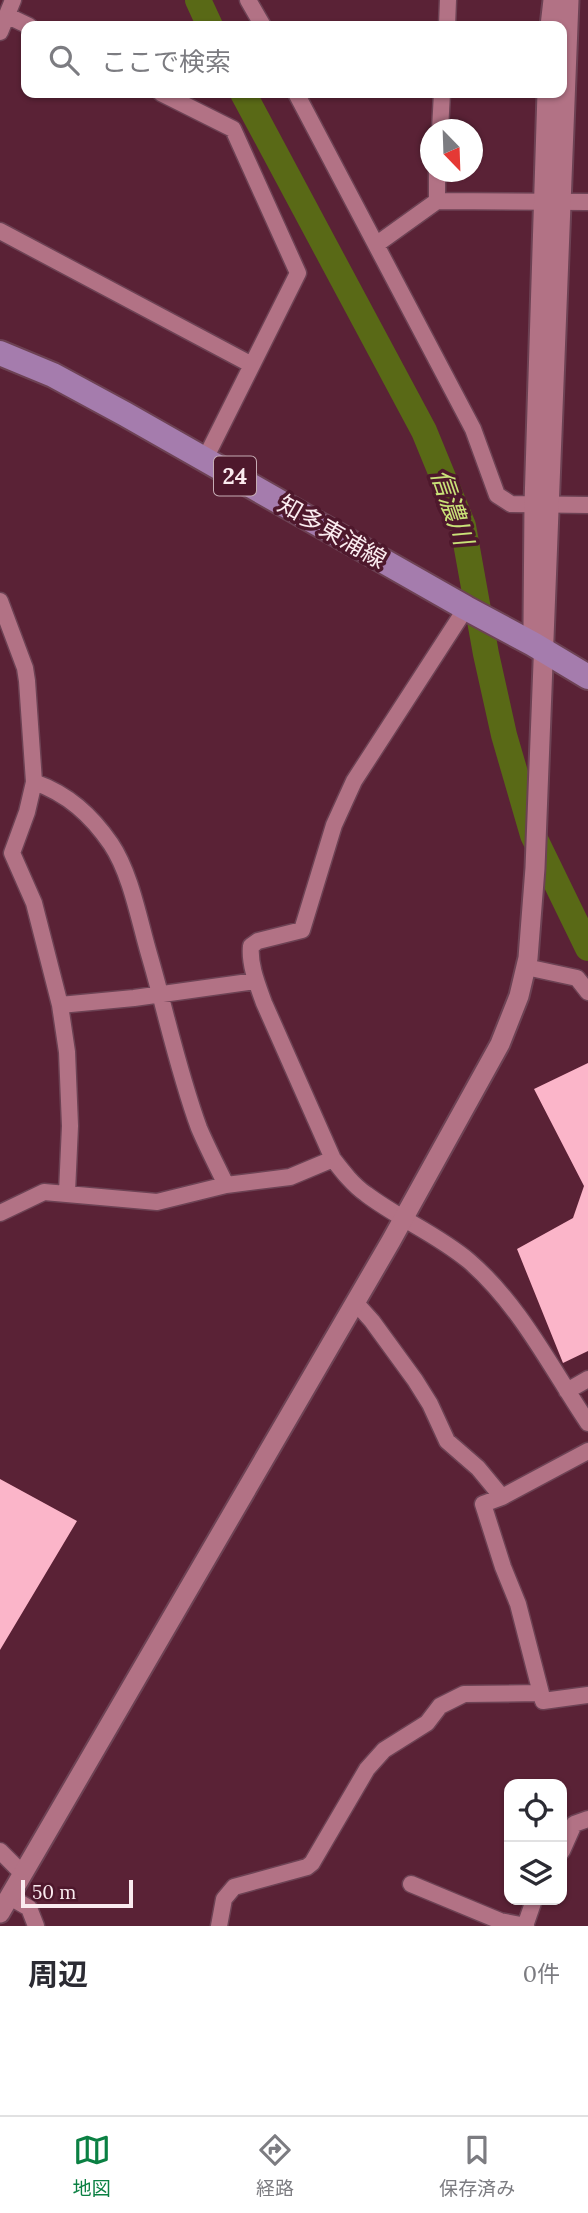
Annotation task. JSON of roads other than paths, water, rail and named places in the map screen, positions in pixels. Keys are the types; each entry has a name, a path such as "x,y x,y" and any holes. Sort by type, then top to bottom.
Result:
{"main road":[{"name":"知多東浦線","path":"0,352 53,375 205,459 588,677"}],"street":[{"path":"248,0 260,21"},
{"path":"447,21 448,0"},
{"path":"551,21 553,0"},
{"path":"567,22 569,0"},
{"path":"0,32 11,8 24,21"},
{"path":"171,98 233,129 298,273 205,459"},
{"path":"299,98 473,429 498,495 511,504 588,506"},
{"path":"441,119 442,98"},
{"path":"547,98 551,202"},
{"path":"36,1926 29,1908 5,1905 404,1217 500,1044 519,996 528,958 540,763 539,647 551,202 560,98"},
{"path":"437,182 437,201"},
{"path":"377,244 437,201 588,202"},
{"path":"0,231 252,365"},
{"path":"0,601 25,668 31,712 34,782 27,812 6,854 34,903 60,1005 67,1052 70,1114 67,1192"},
{"path":"466,608 354,781 334,824 302,930 251,946 256,981 333,1160 366,1194 431,1233 467,1259 497,1289 588,1423"},
{"path":"34,782 51,788 76,803 95,822 113,847 129,885 200,1130 226,1185"},
{"path":"526,967 578,978 588,992"},
{"path":"60,1005 256,981"},
{"path":"0,1213 44,1192 157,1202 226,1185 290,1177 333,1160"},
{"path":"355,1302 415,1380 430,1404 447,1441 478,1468 502,1497"},
{"path":"567,1391 588,1379"},
{"path":"588,1451 502,1497 483,1504 518,1604 543,1701 588,1695"},
{"path":"219,1926 224,1899 234,1887 307,1867 312,1863 368,1769 384,1750 427,1723 440,1706 464,1694 540,1693"},
{"path":"566,1842 574,1824 588,1819"},
{"path":"0,1851 23,1874"},
{"path":"411,1884 504,1924 525,1926 532,1905"}],"waterway":[{"name":"信濃川","path":"198,0 208,21"},
{"name":"信濃川","path":"246,98 424,431 463,526 504,735 533,835 588,948"}]}
